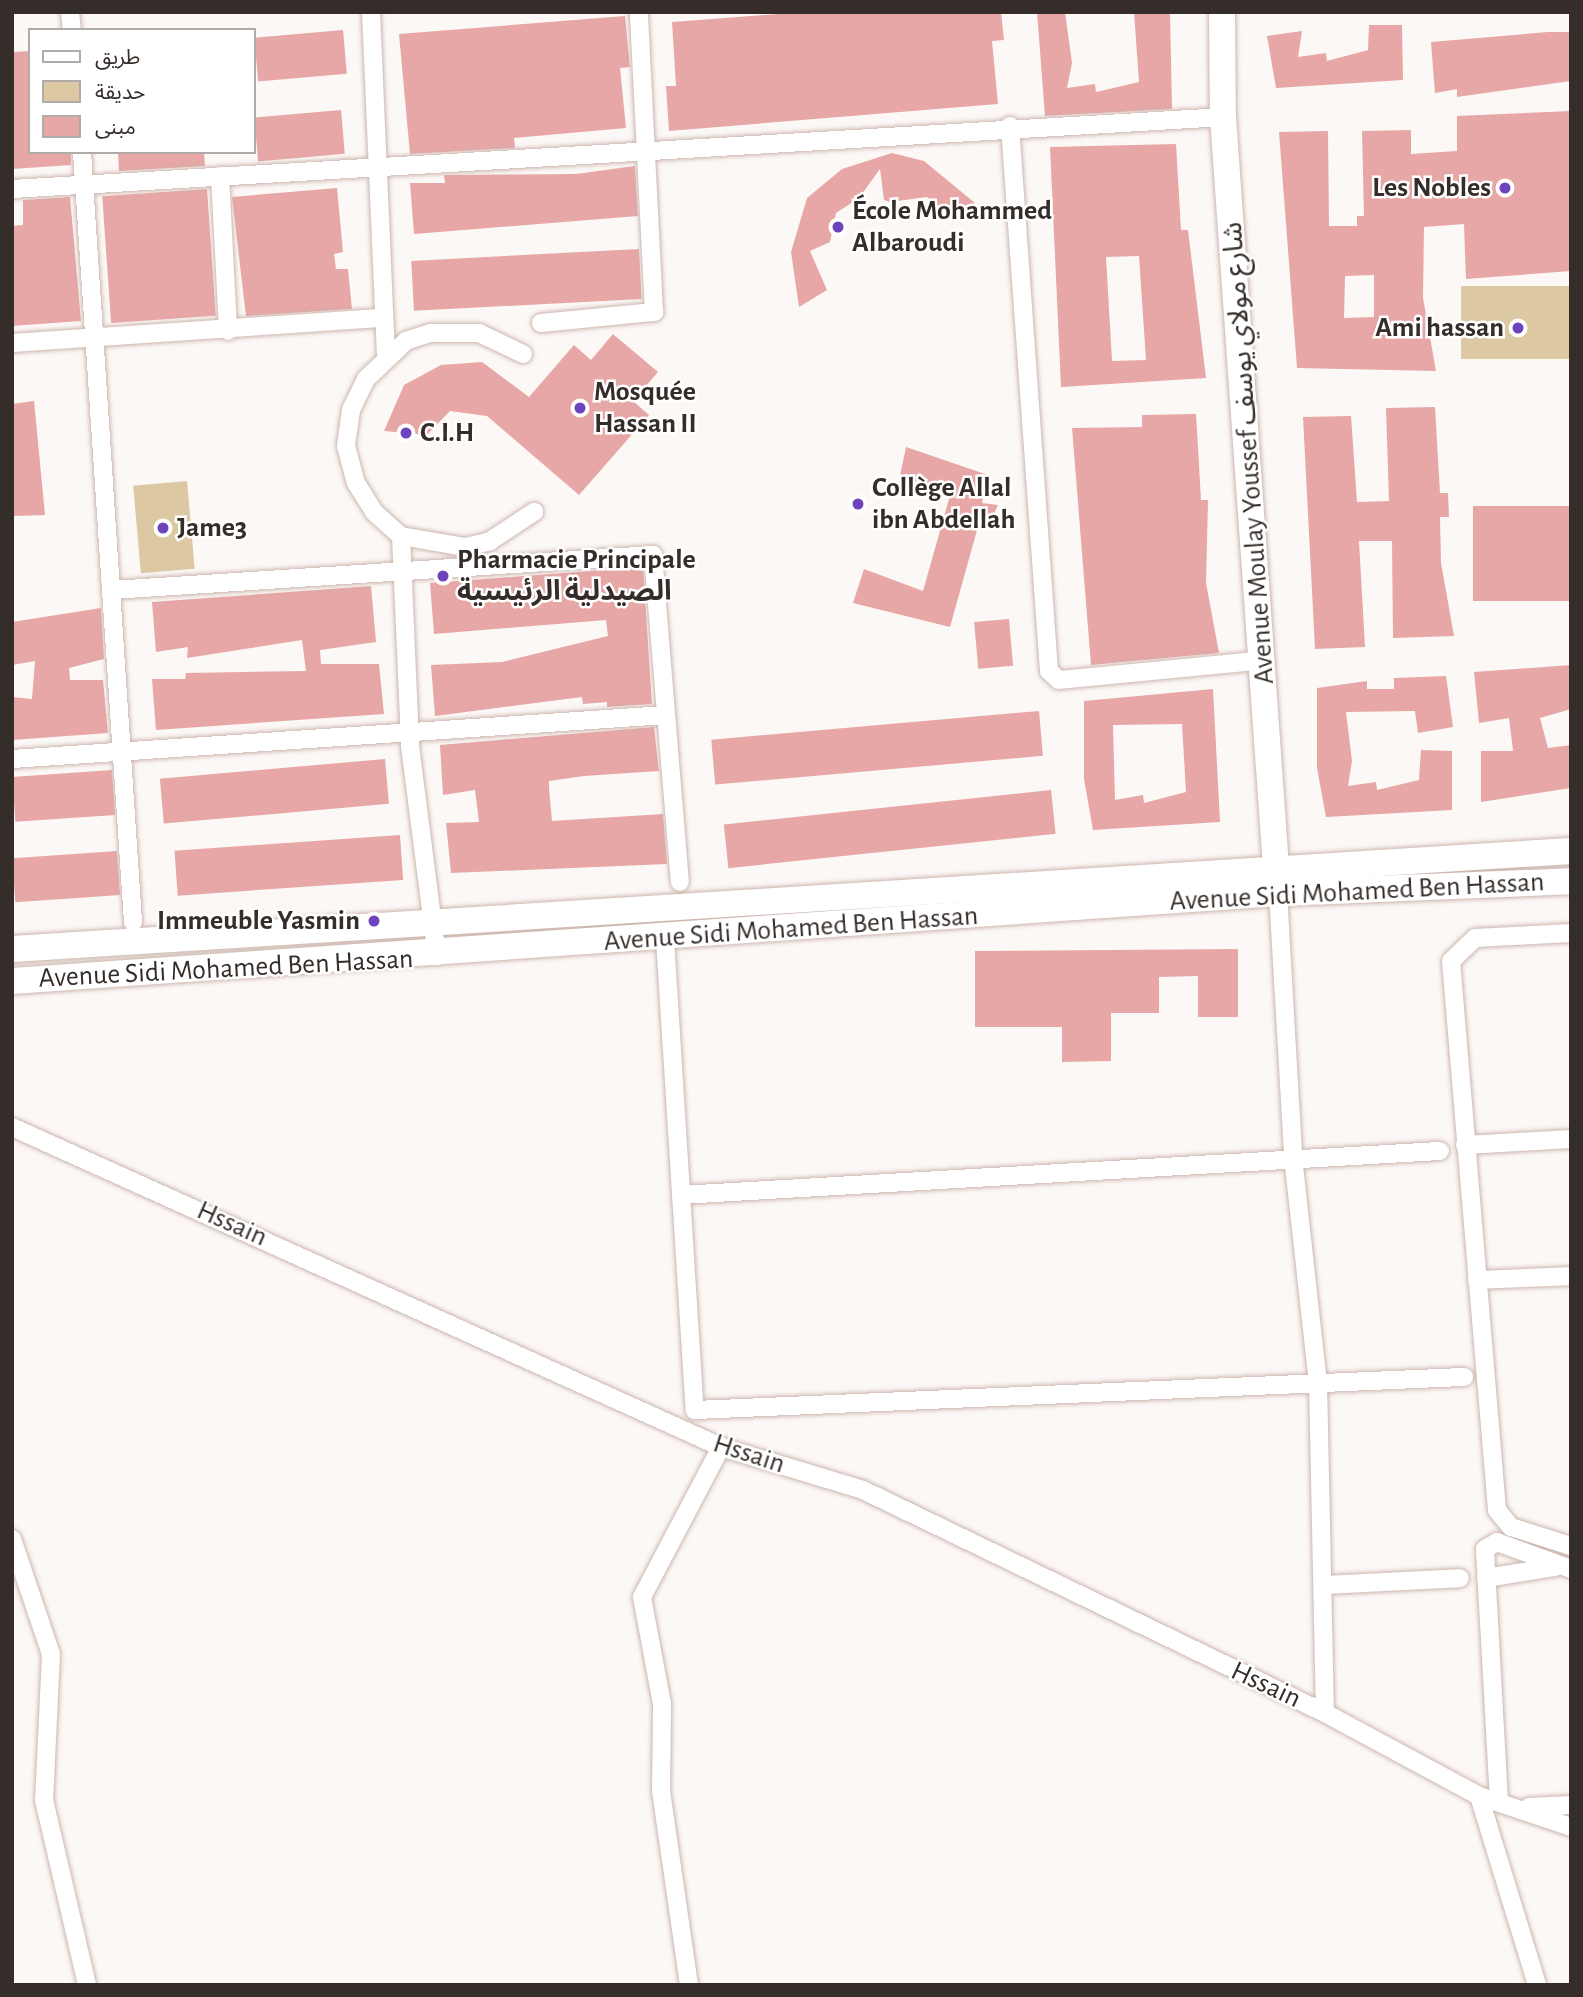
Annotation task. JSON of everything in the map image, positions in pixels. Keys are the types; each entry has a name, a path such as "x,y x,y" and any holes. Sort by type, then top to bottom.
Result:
{"street":[{"path":"371,12 386,354"},
{"path":"541,323 654,312 643,150 639,12"},
{"name":"Avenue Moulay Youssef شارع مولاي يوسف","path":"1222,12 1223,117 1265,660 1278,893"},
{"path":"12,189 1010,126 1223,117"},
{"path":"1010,126 1049,671 1059,680 1265,660"},
{"path":"82,154 133,922"},
{"path":"220,176 228,331"},
{"path":"12,342 228,331 383,318"},
{"path":"523,354 490,337 454,330 430,333 386,354 351,410 346,446 356,483 374,512 401,536 465,547 502,535 534,512"},
{"path":"401,536 409,727 437,956"},
{"path":"112,590 653,555 680,882"},
{"path":"12,759 409,727 665,715"},
{"name":"Avenue Sidi Mohamed Ben Hassan","path":"12,949 1276,866 1571,851"},
{"name":"Avenue Sidi Mohamed Ben Hassan","path":"12,981 437,956 1278,893 1571,881"},
{"path":"1278,893 1293,1157 1318,1382 1325,1713"},
{"path":"1571,933 1475,938 1456,950 1451,961 1497,1510 1511,1527 1571,1546"},
{"path":"665,939 695,1409 1464,1377"},
{"name":"Hssain","path":"12,1126 721,1447 863,1490 1325,1713 1479,1796 1523,1807"},
{"path":"1465,1145 1571,1139"},
{"path":"681,1195 1293,1157 1440,1151"},
{"path":"1477,1280 1571,1276"},
{"path":"689,1985 661,1791 662,1704 642,1597 721,1447"},
{"path":"12,1539 51,1654 44,1800 87,1985"},
{"path":"1499,1801 1484,1553 1493,1543 1563,1568"},
{"path":"1486,1578 1563,1568"},
{"path":"1324,1585 1460,1578"},
{"path":"1479,1796 1537,1985"},
{"path":"1523,1807 1571,1805"},
{"path":"1523,1807 1571,1827"}],"green space":[{"name":"Ami hassan","path":"1461,286 1571,286 1571,359 1461,359"},
{"name":"Jame3","path":"187,481 195,569 141,573 133,486"}],"building":[{"path":"803,12 1001,12 1004,40 992,41 998,104 669,131 666,86 676,86 672,22"},
{"path":"1037,12 1065,12 1072,63 1067,88 1095,84 1096,92 1139,82 1134,12 1170,12 1172,109 1045,116"},
{"path":"625,16 630,67 620,68 626,128 514,138 515,148 410,154 399,34"},
{"path":"1369,25 1402,25 1403,80 1276,88 1267,36 1302,31 1298,57 1326,53 1327,61 1368,50"},
{"path":"343,30 347,74 258,82 256,38"},
{"path":"1570,32 1571,81 1457,97 1457,89 1435,93 1431,42"},
{"path":"28,51 28,154 71,154 71,165 12,169 12,52"},
{"path":"341,110 345,154 258,161 256,117"},
{"path":"1571,111 1571,271 1466,279 1464,224 1424,227 1423,298 1436,371 1297,368 1279,132 1328,131 1329,226 1357,226 1357,216 1364,216 1362,131 1411,130 1411,154 1457,151 1457,116","holes":["1374,275 1374,317 1344,318 1345,276"]},
{"path":"1176,144 1181,230 1188,230 1206,378 1061,387 1050,147","holes":["1139,256 1146,360 1112,361 1106,257"]},
{"path":"892,153 924,161 975,203 956,220 927,197 890,202 884,200 880,169 859,198 836,213 830,242 810,251 827,290 799,307 791,252 807,198 842,169"},
{"path":"118,154 204,154 205,166 119,171"},
{"path":"635,166 638,216 414,234 410,183 445,183 444,175 576,174"},
{"path":"337,188 343,252 334,254 336,269 348,269 352,309 246,316 232,197"},
{"path":"207,189 216,316 111,323 102,196"},
{"path":"70,197 81,321 12,326 12,226 23,225 23,200"},
{"path":"639,249 642,299 414,311 411,261"},
{"name":"Mosquée Hassan II","path":"613,334 658,372 633,401 649,415 579,495 487,416 450,411 427,435 384,431 404,385 441,365 482,362 529,397 574,345 591,360"},
{"path":"34,401 45,515 14,516 12,404"},
{"path":"1435,407 1440,493 1448,493 1449,517 1440,517 1441,563 1454,636 1393,638 1392,541 1359,541 1365,647 1315,649 1303,417 1351,416 1357,502 1389,501 1386,408"},
{"path":"1196,414 1201,500 1208,500 1206,583 1219,653 1091,665 1072,428 1142,427 1142,415"},
{"path":"906,447 988,475 982,503 998,505 990,523 979,523 950,627 853,603 864,569 923,591 951,492 900,476"},
{"path":"1473,506 1571,506 1571,601 1473,601"},
{"path":"643,567 652,704 607,707 607,702 583,704 582,697 435,716 431,665 502,662 608,636 606,620 434,634 430,583"},
{"path":"371,586 376,642 320,650 321,664 379,664 384,714 156,730 152,679 185,679 186,673 306,671 302,640 187,658 188,647 156,652 152,602"},
{"path":"101,608 104,659 69,668 70,680 103,680 108,733 12,740 12,697 32,699 35,661 12,665 12,622"},
{"path":"1009,619 1013,666 978,669 974,622"},
{"path":"1571,665 1571,709 1540,718 1548,748 1571,745 1571,788 1481,802 1481,751 1513,751 1509,718 1479,723 1474,672"},
{"path":"1446,676 1453,727 1418,733 1415,711 1346,712 1352,761 1348,786 1376,782 1377,790 1419,780 1421,750 1452,751 1452,810 1326,817 1317,768 1317,688 1367,681 1367,689 1394,689 1394,678"},
{"path":"1213,689 1220,822 1093,830 1084,779 1084,701","holes":["1182,724 1186,792 1144,803 1143,795 1115,800 1113,725"]},
{"path":"1039,711 1043,756 715,785 711,740"},
{"path":"654,727 659,771 549,781 552,821 663,814 667,864 451,873 446,823 479,822 475,790 443,795 440,745"},
{"path":"385,759 389,804 164,824 160,779"},
{"path":"112,770 115,815 15,822 12,777"},
{"path":"1051,790 1056,834 728,868 724,824"},
{"path":"400,835 403,880 178,896 175,851"},
{"path":"117,851 120,895 15,902 12,858"},
{"path":"1238,949 1238,1017 1198,1017 1198,976 1159,977 1159,1013 1111,1013 1111,1061 1062,1062 1062,1027 975,1027 975,951"}],"place":[{"name":"Les Nobles","path":"1505,188"},
{"name":"École Mohammed Albaroudi","path":"838,227"},
{"name":"Ami hassan","path":"1518,328"},
{"name":"Mosquée Hassan II","path":"580,408"},
{"name":"C.I.H","path":"406,433"},
{"name":"Collège Allal ibn Abdellah","path":"858,504"},
{"name":"Jame3","path":"163,528"},
{"name":"Pharmacie Principale الصيدلية الرئيسية","path":"443,576"},
{"name":"Immeuble Yasmin","path":"374,921"}]}
